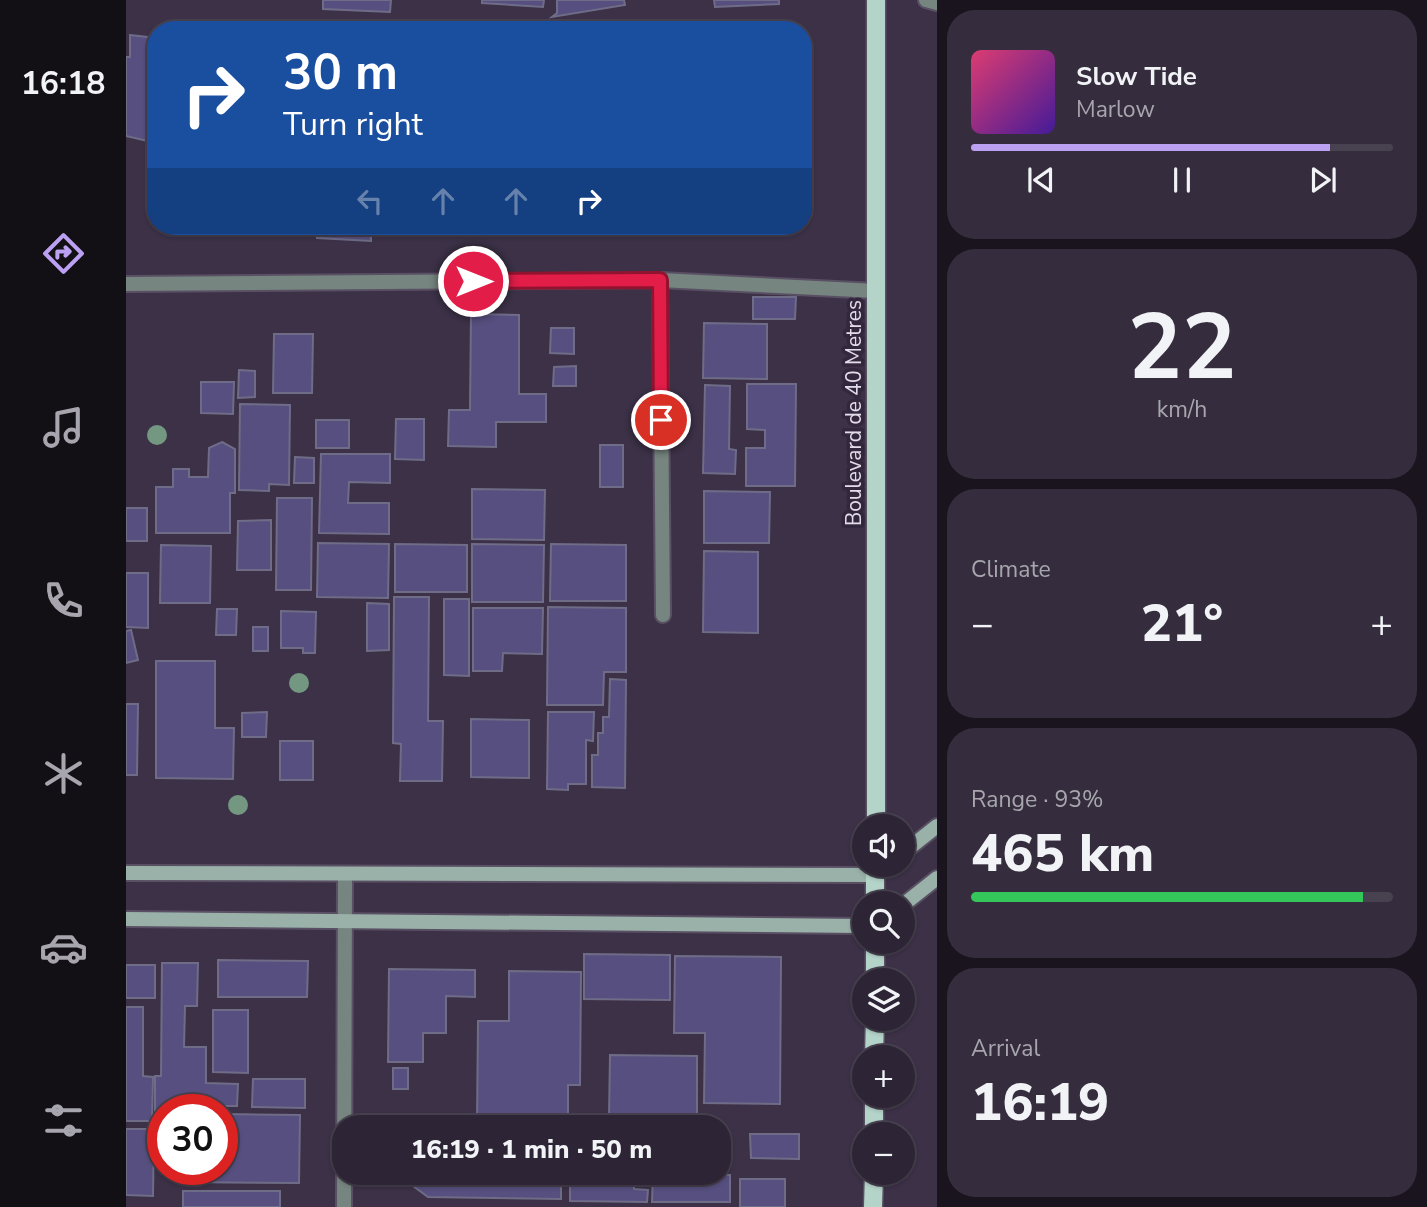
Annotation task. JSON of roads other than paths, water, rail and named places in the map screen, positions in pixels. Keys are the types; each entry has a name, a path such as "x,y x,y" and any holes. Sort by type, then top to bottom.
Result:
{"main road":[{"name":"Boulevard de 40 Metres","path":"876,0 876,814"},
{"path":"873,1207 874,1185"}],"street":[{"path":"926,0 937,3"},
{"path":"126,284 660,280 876,291"},
{"path":"660,280 663,615"},
{"path":"915,843 937,826"},
{"path":"126,873 345,874 852,868"},
{"path":"344,1207 345,874"},
{"path":"915,895 937,878"},
{"path":"126,919 852,926"}]}
